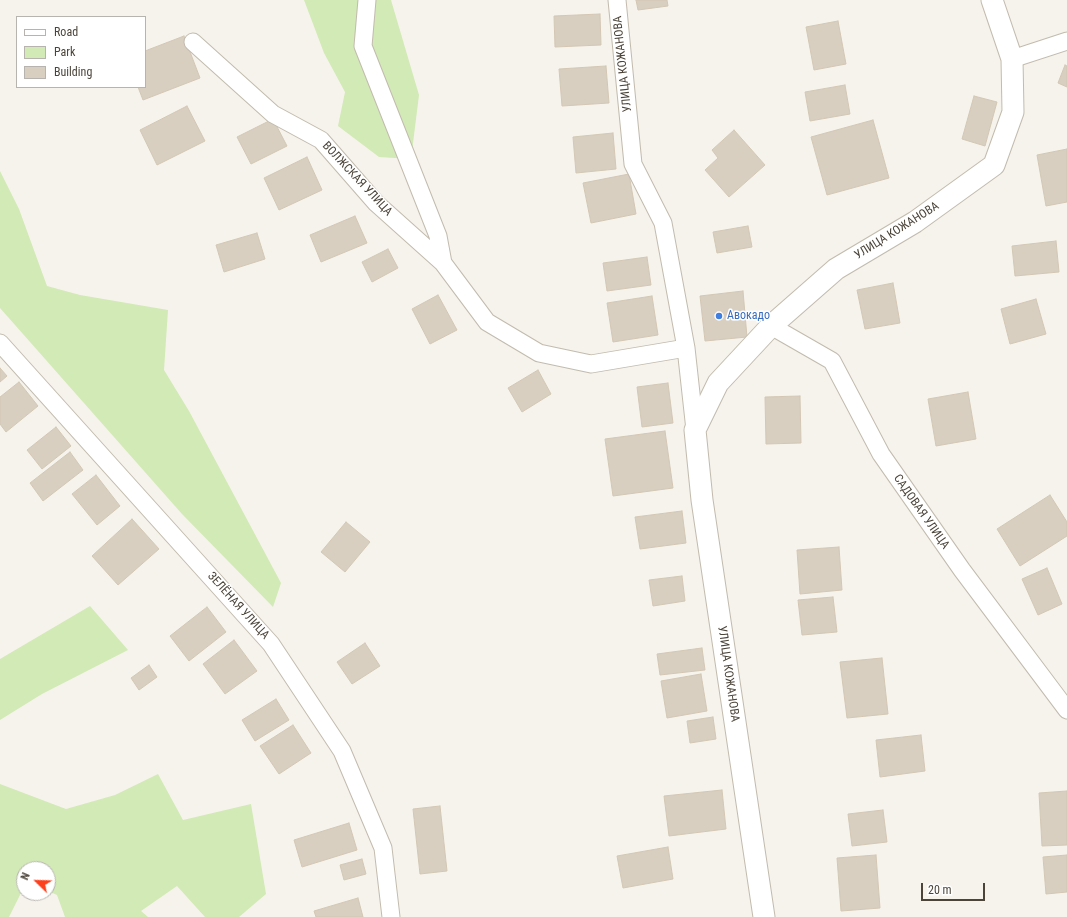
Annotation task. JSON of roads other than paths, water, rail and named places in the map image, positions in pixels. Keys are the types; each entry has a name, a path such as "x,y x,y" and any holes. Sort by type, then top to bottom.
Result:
{"street":[{"name":"ВОЛЖСКАЯ УЛИЦА","path":"367,0 363,46 438,236 443,263"},
{"name":"УЛИЦА КОЖАНОВА","path":"617,0 633,164 662,223 686,348 702,500 764,917"},
{"name":"УЛИЦА КОЖАНОВА","path":"695,430 718,383 771,326 836,269 915,222 994,165 1013,112 1012,59 992,0"},
{"path":"1012,59 1067,41"},
{"name":"ВОЛЖСКАЯ УЛИЦА","path":"193,42 273,114 321,140 376,203 443,263 487,322 539,353 591,364 686,348"},
{"name":"САДОВАЯ УЛИЦА","path":"771,326 832,361 881,454 962,570 1067,710"},
{"name":"ЗЕЛЁНАЯ УЛИЦА","path":"0,343 271,644 342,751 383,848 391,917"}],"place":[{"name":"Авокадо","path":"719,316"}]}
